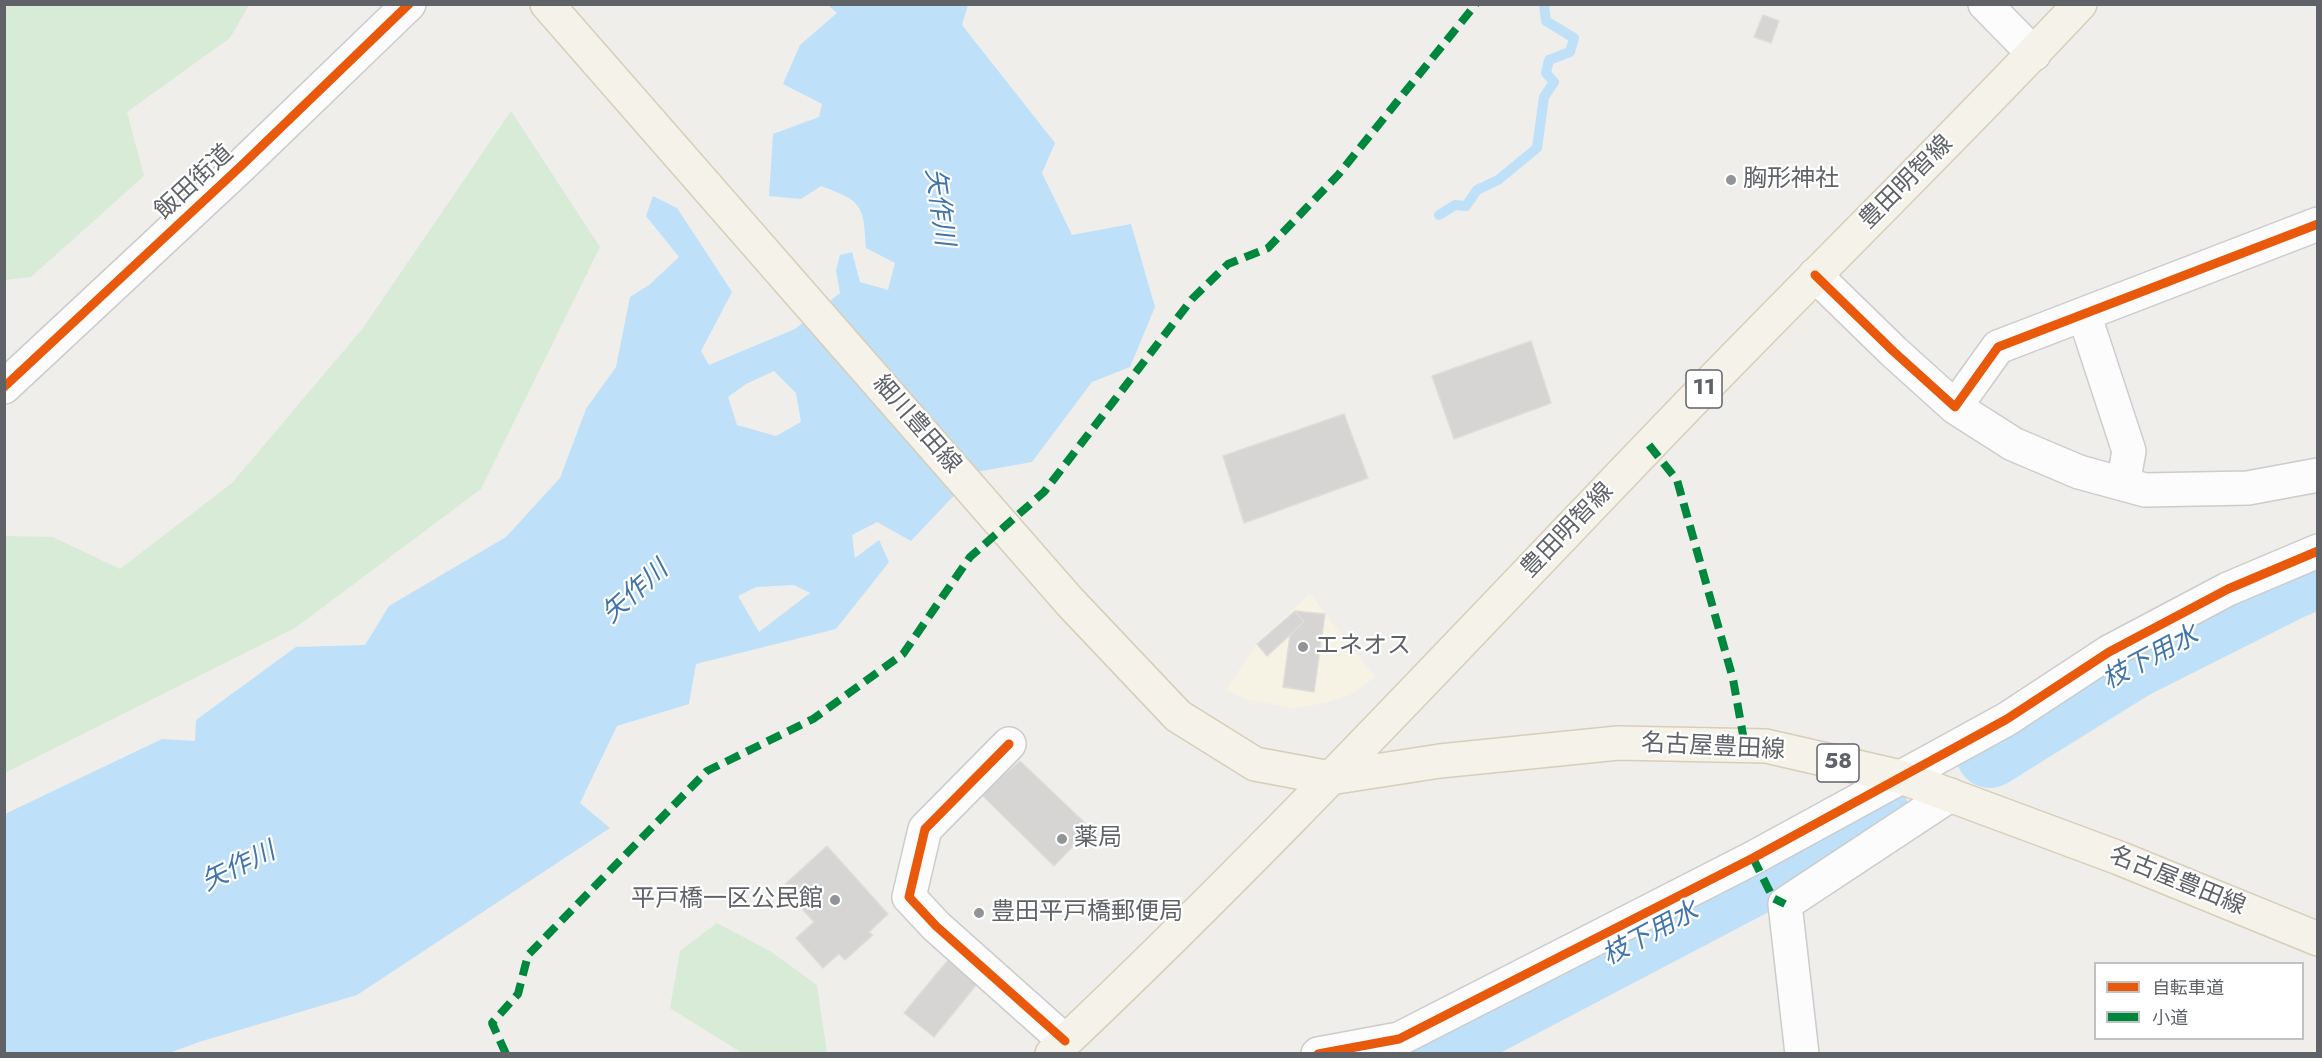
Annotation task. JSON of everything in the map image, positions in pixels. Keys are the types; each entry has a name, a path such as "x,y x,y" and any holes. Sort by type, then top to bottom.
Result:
{"main road":[{"name":"細川豊田線","path":"547,4 1070,602 1178,716 1256,764 1330,778"},
{"name":"豊田明智線","path":"1058,1047 1238,872 2080,4"},
{"name":"名古屋豊田線","path":"1330,778 1440,761 1618,743 1766,746 1901,777 2119,858 2318,939"}],"street":[{"name":"飯田街道","path":"4,387 242,166 409,4"},
{"path":"1985,4 2034,54"},
{"path":"1955,407 1998,347 2318,224"},
{"path":"1815,275 1955,407 2013,444 2079,472 2145,490 2248,488 2318,476"},
{"path":"2084,314 2129,451 2123,484"},
{"path":"1318,1053 1399,1040 1722,874 1901,777 2007,719 2109,652 2228,589 2318,550"},
{"path":"1009,744 925,829 909,897 1058,1047"},
{"path":"1802,1053 1785,904 1950,795"}],"shaded area":[{"name":"エネオス","path":"1310,594 1375,677 1350,695 1325,703 1292,708 1245,699 1226,690 1260,639"}],"green space":[{"path":"4,5 249,5 230,38 127,112 144,176 31,277 5,280"},
{"path":"511,111 600,247 481,489 295,628 5,773 5,536 53,537 120,569 232,483 363,328"},
{"path":"717,923 770,951 817,985 827,1053 742,1053 670,1008 680,951"}],"water":[{"name":"矢作川","path":"828,5 968,5 962,25 1055,143 1042,173 1072,235 1131,224 1155,307 1130,367 1092,382 1032,462 976,472 911,541 877,522 852,535 855,558 879,540 889,562 836,629 696,664 689,704 617,726 580,803 610,828 357,995 169,1053 5,1054 5,814 162,739 195,741 196,720 296,647 365,645 389,606 506,537 560,478 586,409 616,367 630,297 649,285 679,257 646,216 653,196 677,208 732,292 701,351 709,365 795,329 840,293 836,270 840,255 852,252 860,282 888,290 895,263 866,248 862,213 853,201 821,186 801,199 769,196 773,134 819,117 822,104 783,84 800,45 837,13","holes":["774,371 796,393 801,422 776,436 737,425 728,397 746,384","794,585 810,593 759,632 738,596 756,587"]}],"building":[{"path":"1763,15 1779,21 1771,43 1754,37"},
{"path":"1531,341 1551,403 1454,439 1432,376"},
{"path":"1344,414 1368,478 1244,523 1223,456"},
{"path":"1295,611 1325,614 1314,692 1283,687 1290,635 1304,622"},
{"path":"1295,611 1304,622 1267,656 1257,644"},
{"path":"1020,761 1085,823 1082,827 1086,833 1054,866 981,794"},
{"name":"平戸橋一区公民館","path":"827,846 888,914 869,932 873,935 845,960 839,954 823,968 796,938 814,922 782,887"},
{"path":"948,960 977,984 934,1037 904,1013"}],"waterway":[{"path":"1439,215 1455,205 1466,206 1477,190 1498,180 1537,148 1544,97 1554,82 1546,73 1549,60 1570,52 1574,38 1546,21 1544,4"},
{"name":"枝下用水","path":"1990,754 2133,665 2318,574"},
{"name":"枝下用水","path":"1425,1054 1770,873 1876,814"}],"marked path":[{"path":"506,1054 492,1023 518,994 528,955 707,771 813,719 903,654 970,557 1044,492 1192,299 1228,264 1268,248 1338,175 1476,4"},
{"path":"1649,445 1677,480 1733,679 1745,746"},
{"path":"1753,858 1773,898 1785,904"}],"cycle path":[{"path":"4,387 241,166 409,4"},
{"path":"1815,275 1955,407 1998,347 2318,224"},
{"path":"1318,1054 1399,1039 1753,858 2007,719 2109,652 2228,589 2318,551"},
{"path":"1009,744 925,829 909,897 936,926 1065,1041"}],"place":[{"name":"胸形神社","path":"1731,180"},
{"name":"エネオス","path":"1303,647"},
{"name":"薬局","path":"1062,839"},
{"name":"平戸橋一区公民館","path":"835,900"},
{"name":"豊田平戸橋郵便局","path":"979,913"}]}
